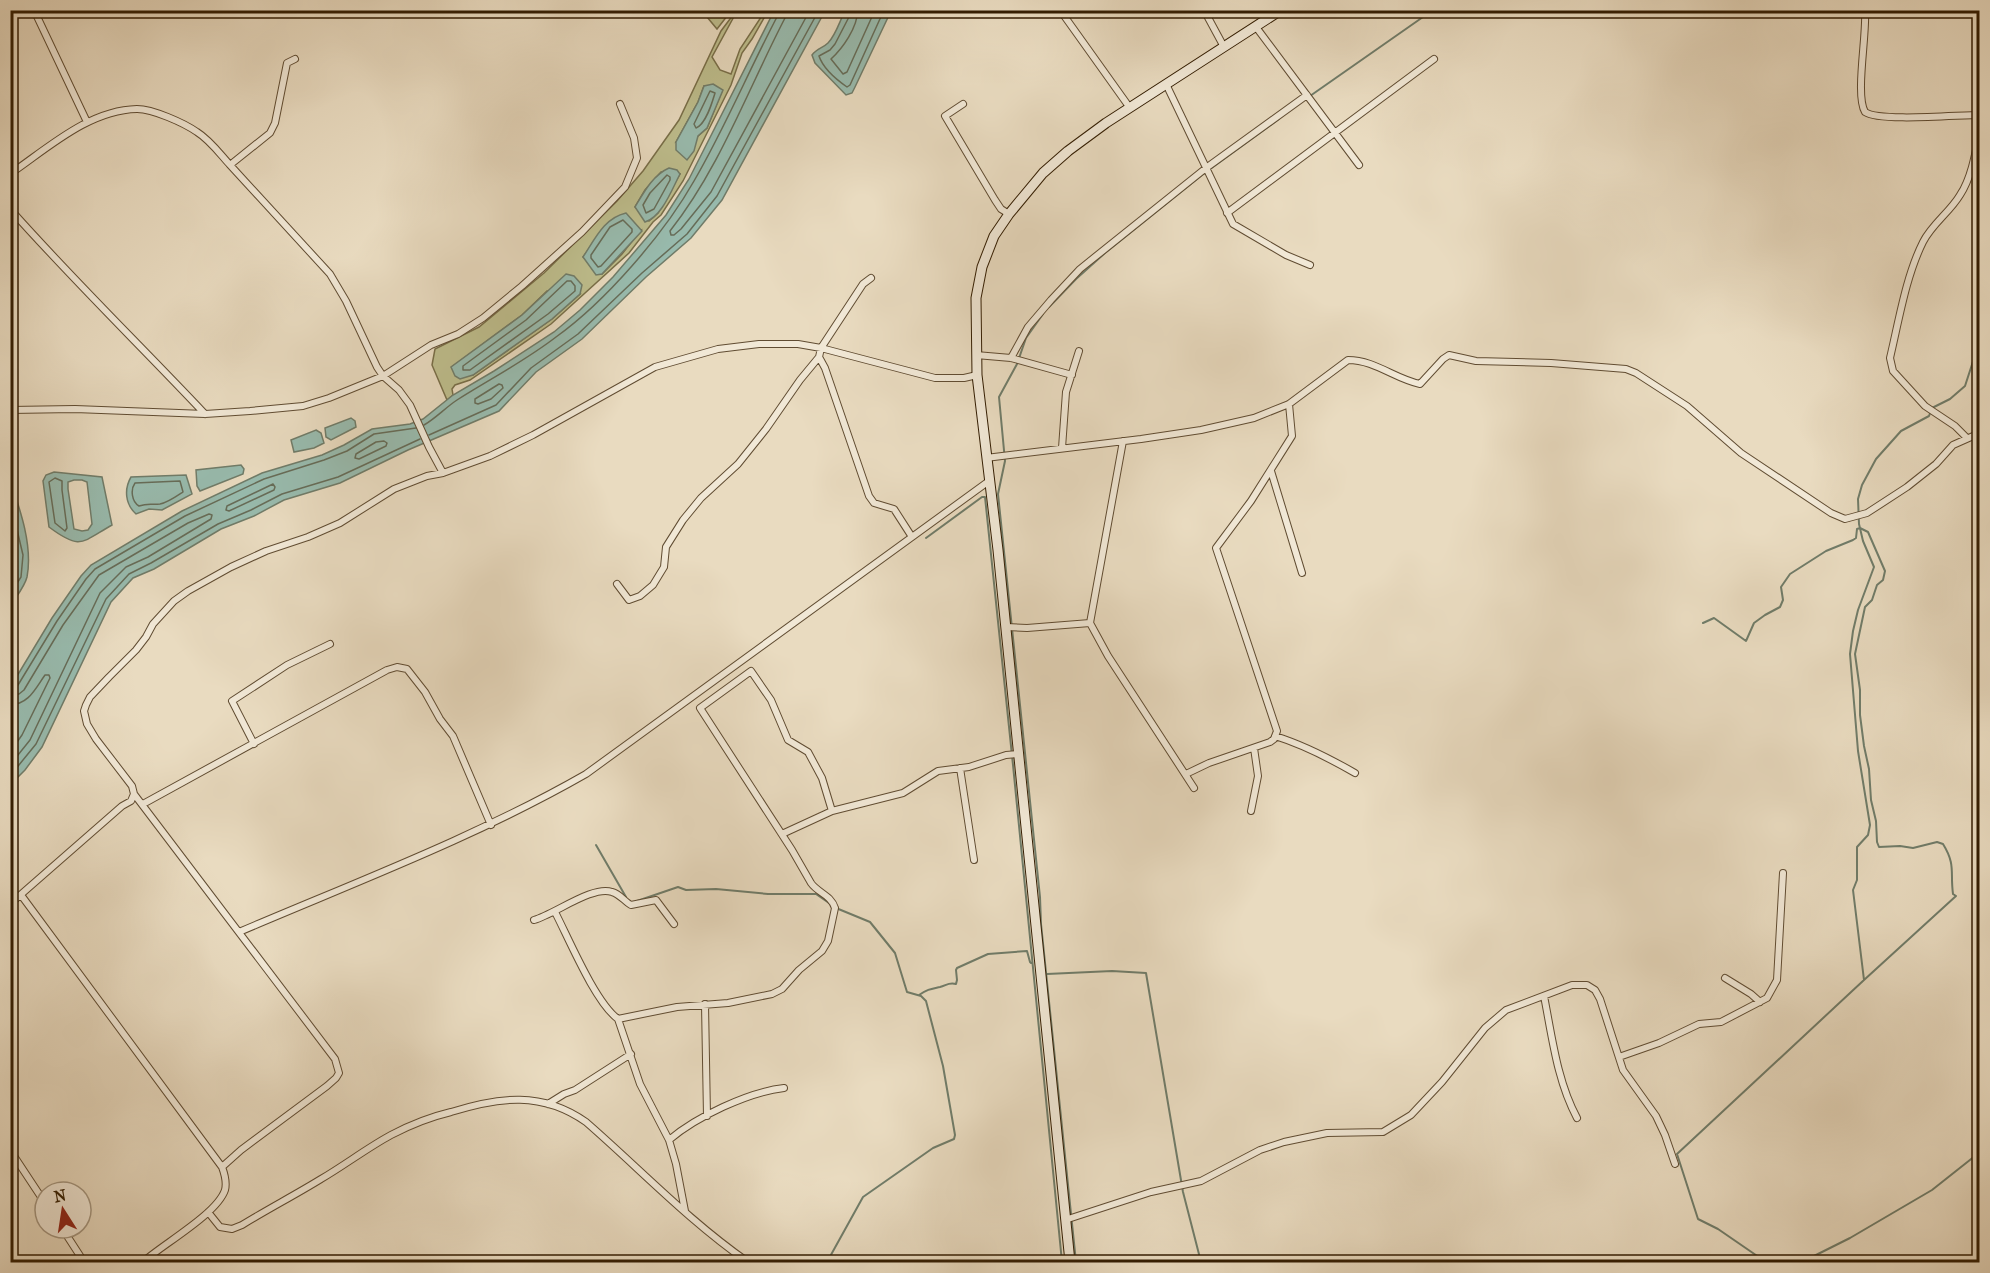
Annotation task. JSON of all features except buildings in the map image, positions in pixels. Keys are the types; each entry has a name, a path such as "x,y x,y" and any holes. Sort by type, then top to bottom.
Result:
{"street":[{"path":"34,10 87,122"},
{"path":"1060,10 1130,108"},
{"path":"1204,10 1224,47"},
{"path":"1070,1263 1006,627 976,375 976,298 982,267 994,236 1043,173 1106,123 1281,10"},
{"path":"1865,10 1861,100 1865,112 1892,116 1980,115"},
{"path":"1256,27 1359,165"},
{"path":"230,165 270,133 275,123 287,63 295,59"},
{"path":"1227,213 1434,59"},
{"path":"1166,84 1233,224 1286,255 1310,265"},
{"path":"1011,358 1029,327 1080,269 1206,168 1307,95"},
{"path":"10,410 75,409 205,414 303,406 383,376 431,345 458,334 483,318 573,240 625,187 637,158 634,138 620,104"},
{"path":"963,104 945,116 995,200 1001,209 1010,214"},
{"path":"10,174 87,122 117,112 139,109 165,117 199,133 330,274 383,376 411,405 429,447 443,472"},
{"path":"1967,438 1955,426 1925,406 1893,372 1890,357 1912,270 1923,242 1933,226 1961,195 1973,161 1980,129"},
{"path":"10,209 56,261 205,414"},
{"path":"617,584 629,600 640,596 652,585 664,567 666,547 683,520 701,498 738,464 766,429 819,357 821,348 863,284 870,278"},
{"path":"222,1167 241,1150 327,1086 339,1073 335,1059 135,794 132,786 87,724 84,711 90,697 136,650 164,612 188,591 231,567 266,550 308,537 340,523 394,489 490,456 533,435 655,367 718,349 759,344 798,344 935,378 964,378 976,375"},
{"path":"1062,448 1066,392 1079,351"},
{"path":"976,355 1011,358 1072,375"},
{"path":"986,458 1201,430 1243,421 1289,404 1348,360 1370,363 1405,381 1420,384 1449,355 1476,361 1551,363 1626,369 1643,377 1687,406 1741,453 1831,513 1845,519 1867,513 1879,506 1936,464 1953,445 1980,433"},
{"path":"819,357 825,368 869,496 874,503 894,509 912,537"},
{"path":"1185,774 1209,763 1270,742 1277,731 1216,548 1271,471 1292,436 1289,404"},
{"path":"1123,441 1090,623 1108,656 1194,788"},
{"path":"1271,471 1302,573"},
{"path":"239,932 491,825 586,774 989,481"},
{"path":"1006,627 1027,628 1090,623"},
{"path":"254,744 232,701 287,665 330,644"},
{"path":"143,804 387,670 397,667 407,669 415,677 453,736 491,825"},
{"path":"618,1019 677,1007 728,1003 772,994 782,989 799,970 814,959 828,941 834,903 814,888 782,834 700,708 752,670 771,700 788,740 808,752 822,778 832,811"},
{"path":"1275,736 1318,752 1355,773"},
{"path":"1251,811 1258,776 1254,748"},
{"path":"782,834 832,811 903,793 938,771 969,767 1006,755 1019,754"},
{"path":"960,768 974,860"},
{"path":"10,904 82,840 131,801 135,794"},
{"path":"1619,1057 1659,1043 1699,1024 1721,1022 1767,998 1777,980 1783,873"},
{"path":"534,920 596,891 607,891 614,892 632,905 656,900 674,924"},
{"path":"21,896 222,1167 226,1180 222,1197 208,1212 143,1263"},
{"path":"555,912 595,990 607,1009 618,1019 640,1084 669,1140 685,1211"},
{"path":"1725,978 1760,1002"},
{"path":"1065,1220 1142,1195 1201,1181 1260,1150 1284,1142 1327,1133 1383,1132 1411,1115 1442,1082 1485,1028 1506,1010 1572,985 1587,985 1595,990 1623,1070 1656,1116 1675,1164"},
{"path":"1544,996 1561,1076 1576,1118"},
{"path":"705,1004 706,1116"},
{"path":"548,1104 575,1090 630,1054"},
{"path":"669,1140 681,1130 706,1116 744,1098 766,1090 784,1088"},
{"path":"208,1212 220,1227 232,1228 242,1225 391,1135 432,1117 503,1099 532,1100 574,1113 586,1122 657,1189 724,1246 748,1263"},
{"path":"10,1150 33,1185"},
{"path":"70,1240 84,1263"}],"green space":[{"path":"702,11 731,11 717,29"},
{"path":"737,11 712,57 720,70 731,74 740,49 765,11 768,11 742,53 731,85 683,181 661,215 629,253 551,324 470,380 455,385 452,389 453,395 447,400 432,365 435,349 479,327 544,273 617,201 643,171 679,120 721,31","holes":["704,86 722,91 707,128 698,136 676,142","661,172 680,174 658,213 649,221 635,207 645,190","641,230 602,274 583,257 596,239","547,291 580,294 552,319 473,375 452,367 522,315"]}],"water":[{"path":"774,11 825,11 722,200 691,238 646,277 582,339 536,372 499,411 408,450 340,483 284,500 254,516 221,529 154,569 133,578 111,602 42,747 11,784 11,686 52,618 91,565 182,511 262,473 322,455 372,429 410,424 423,419 453,395 554,332 613,277 666,215 689,179"},
{"path":"845,11 891,11 852,93 846,95 815,63 812,55 831,40"},
{"path":"713,84 723,90 707,128 698,136 694,151 687,160 676,150 676,142 704,86"},
{"path":"669,168 677,170 680,174 661,209 645,222 635,207 654,179"},
{"path":"626,213 642,231 602,274 596,275 583,257 606,224"},
{"path":"566,274 574,276 582,285 580,294 552,319 473,375 460,379 455,376 451,367 522,315"},
{"path":"351,418 355,421 356,427 331,440 326,437 325,428"},
{"path":"316,430 321,433 324,443 314,448 294,452 291,440"},
{"path":"241,465 244,469 243,474 200,491 197,486 196,470"},
{"path":"54,472 102,477 112,525 81,541 68,539 49,527 43,481 46,475","holes":["82,480 87,482 92,524 88,530 82,531 74,529 68,489 68,482"]},
{"path":"186,475 192,494 162,510 149,509 136,514 132,510 127,491 131,477"},
{"path":"10,480 18,503 28,553 27,577 11,605"}],"waterway":[{"path":"1310,96 1433,10"},
{"path":"1975,10 1980,17"},
{"path":"1049,307 1105,253 1202,175 1279,119"},
{"path":"1043,314 1026,338 1017,364 999,397 1005,461 998,494 1076,1262"},
{"path":"1766,1262 1718,1229 1698,1219 1677,1154 1864,980 1853,890 1857,880 1857,847 1868,835 1870,825 1858,751 1850,654 1858,610 1874,567 1863,541 1859,524 1858,499 1862,485 1876,459 1901,431 1929,416 1932,408 1950,399 1965,386 1980,340"},
{"path":"926,538 985,497 1062,1262"},
{"path":"1703,623 1714,618 1746,641 1754,623 1780,607 1783,600 1781,587 1790,574 1826,551 1856,538 1857,529 1868,532 1885,571 1883,580 1877,585 1872,600 1865,607 1855,654 1860,690 1860,715 1877,842 1879,847 1913,848 1937,842 1943,844 1951,863 1953,894 1956,896 1864,980"},
{"path":"596,845 626,897"},
{"path":"637,901 678,887 686,890 716,889 768,894 816,894 829,903"},
{"path":"827,1262 863,1197 933,1148 954,1139 955,1135 943,1066 926,1001 921,996 907,992 895,953 870,922 836,908"},
{"path":"919,995 927,990 956,984 957,968 988,954 1027,951 1031,963"},
{"path":"1047,974 1112,971 1146,973 1183,1192 1201,1262"},
{"path":"1802,1262 1850,1238 1932,1190 1980,1152"}]}
